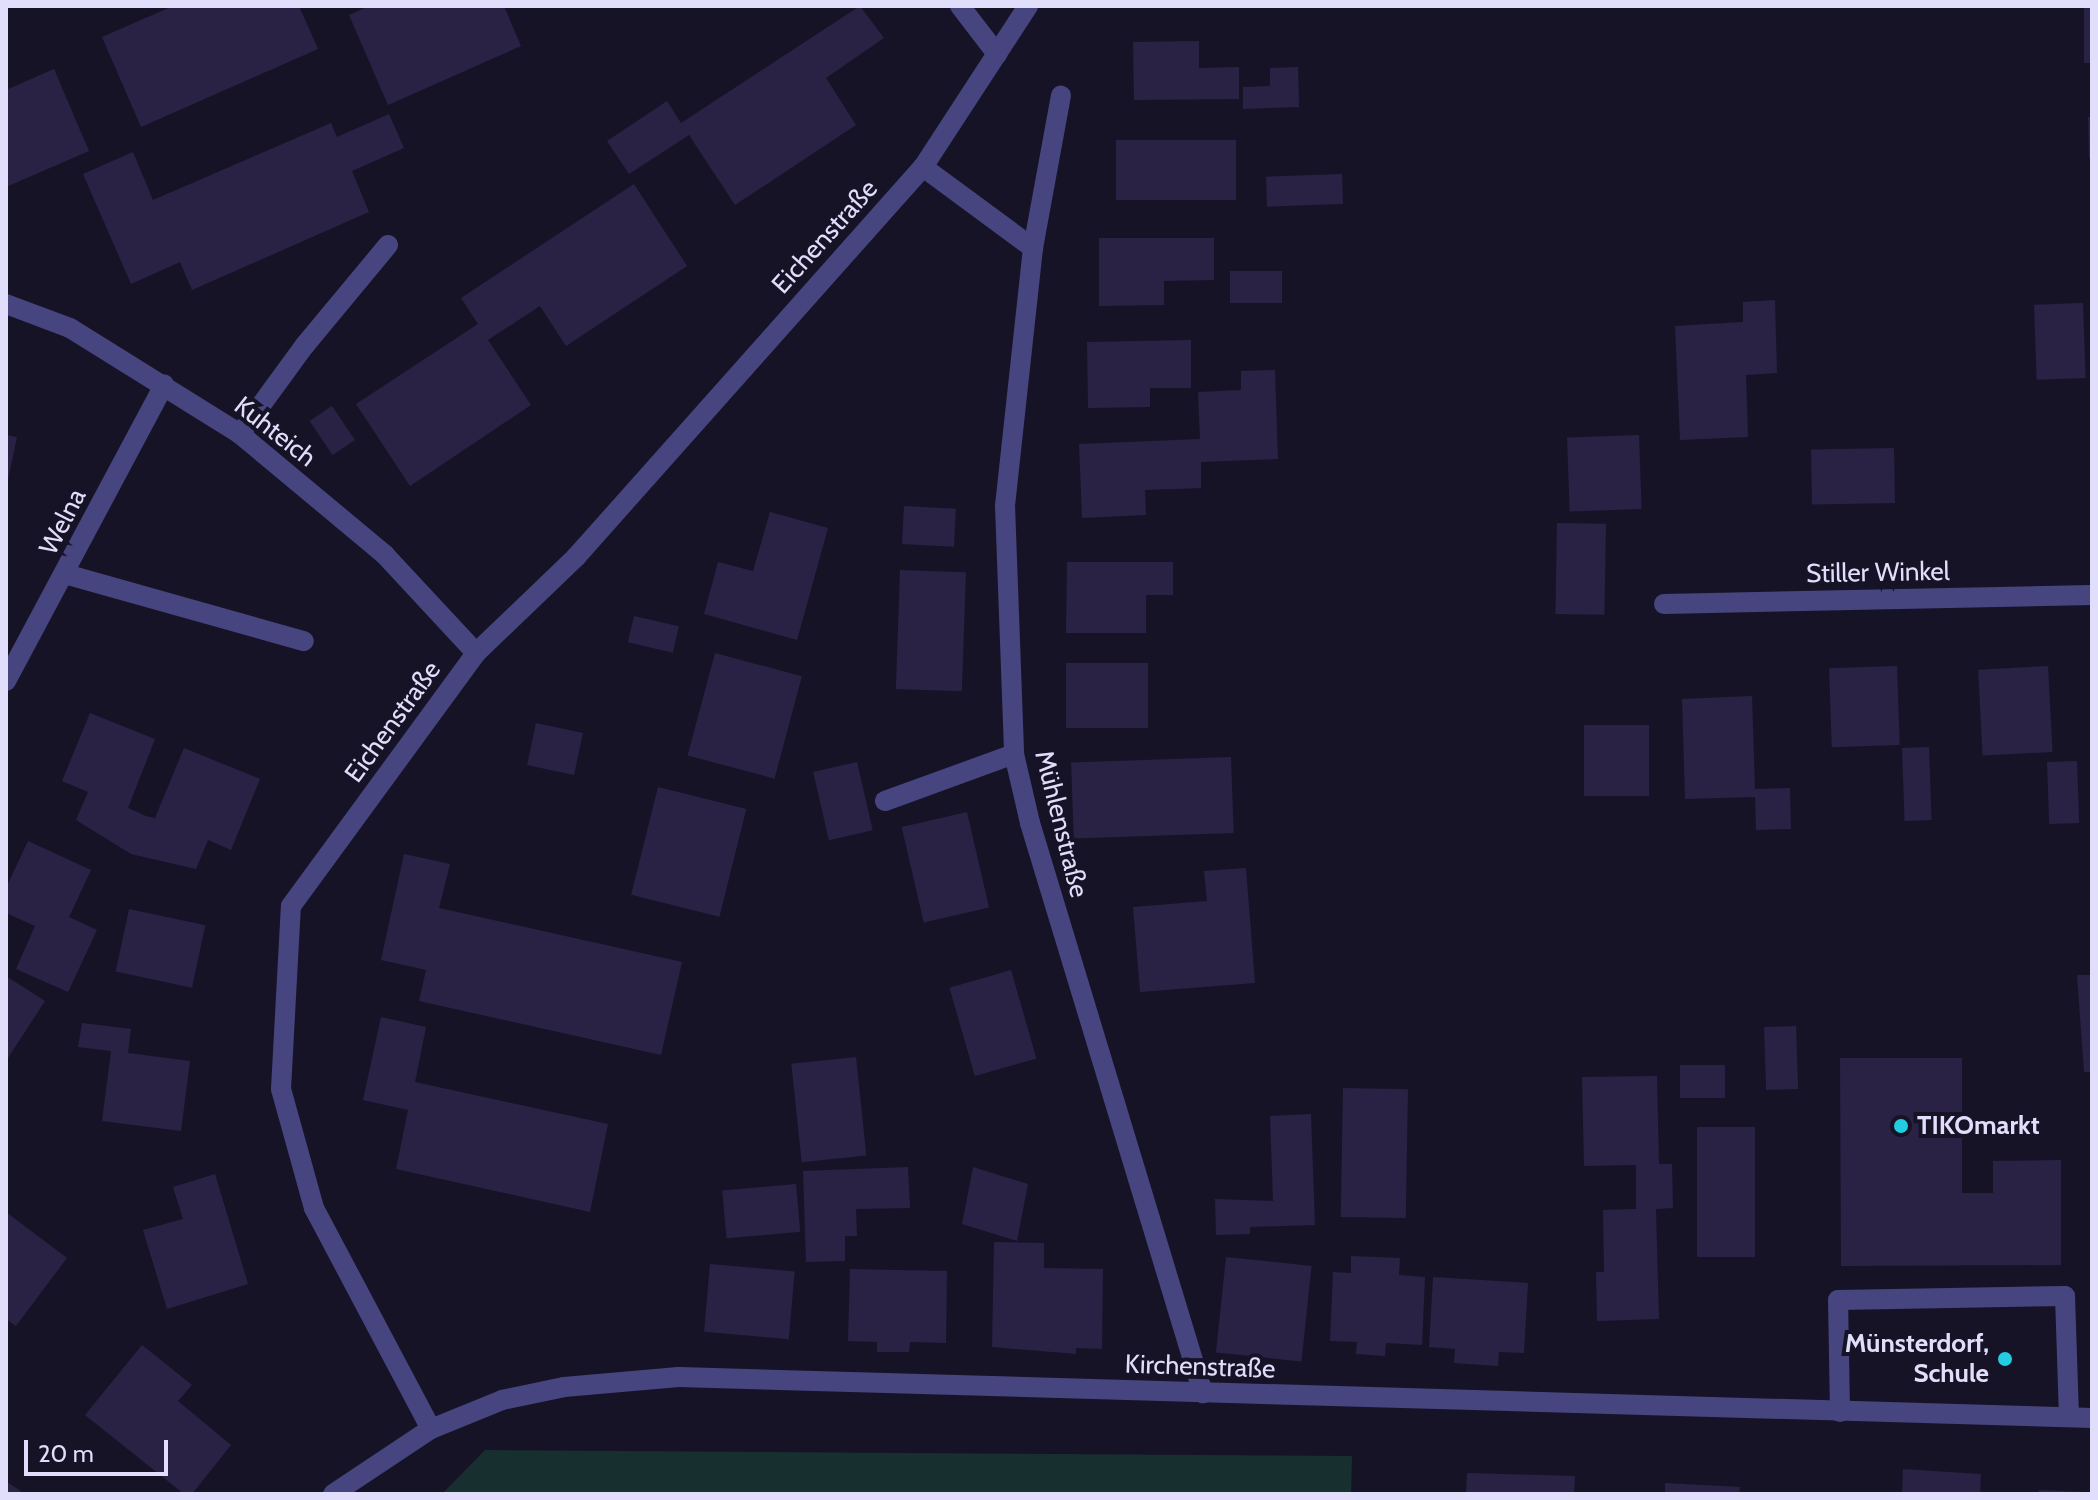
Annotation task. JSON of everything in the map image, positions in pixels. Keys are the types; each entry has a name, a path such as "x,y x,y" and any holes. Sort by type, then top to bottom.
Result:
{"street":[{"path":"960,6 997,54"},
{"path":"1028,6 923,167 1033,248"},
{"name":"Mühlenstraße","path":"1061,96 1033,248 1005,505 1014,754 1034,838 1203,1393"},
{"name":"Eichenstraße","path":"431,1429 314,1208 281,1089 291,906 476,653 576,557 923,167"},
{"path":"240,434 305,345 388,245"},
{"name":"Kuhteich","path":"6,304 70,328 240,434 385,555 476,653"},
{"name":"Welna","path":"6,681 164,385"},
{"path":"65,574 304,641"},
{"name":"Stiller Winkel","path":"1664,604 2092,595"},
{"path":"885,801 1014,754"},
{"path":"1840,1412 1838,1300 2065,1296 2069,1417"},
{"name":"Kirchenstraße","path":"333,1494 431,1429 502,1400 564,1387 679,1377 2092,1418"}],"green space":[{"path":"485,1450 1352,1456 1351,1494 442,1494"}],"building":[{"path":"173,6 299,6 318,49 141,127 102,37"},
{"path":"369,6 504,6 521,46 388,105 349,15"},
{"path":"860,6 884,38 826,78 856,125 735,205 689,135 629,174 607,141 667,101 681,123"},
{"path":"2084,6 2092,6 2092,63 2084,63"},
{"path":"1199,41 1199,68 1239,67 1239,99 1134,100 1133,42"},
{"path":"1298,67 1299,107 1243,109 1243,87 1270,86 1270,68"},
{"path":"54,69 89,151 6,187 6,90"},
{"path":"389,114 404,148 352,171 369,212 192,290 180,262 131,284 83,174 133,152 153,200 331,123 337,137"},
{"path":"2088,117 2092,117 2092,158 2089,158"},
{"path":"1116,140 1236,140 1236,200 1116,200"},
{"path":"1342,174 1343,204 1267,207 1266,177"},
{"path":"634,184 687,266 566,346 540,306 488,340 531,405 410,486 356,404 478,324 461,298"},
{"path":"1099,238 1214,238 1214,280 1164,281 1164,305 1099,306"},
{"path":"1230,271 1282,271 1282,303 1230,303"},
{"path":"1775,300 1777,373 1746,375 1748,437 1680,440 1675,326 1743,322 1743,302"},
{"path":"2083,303 2086,378 2037,380 2034,305"},
{"path":"1191,340 1191,388 1150,388 1150,407 1088,408 1087,342"},
{"path":"1275,370 1278,459 1201,462 1201,488 1145,490 1146,515 1082,518 1079,444 1200,439 1198,392 1241,390 1241,371"},
{"path":"332,406 355,440 333,455 310,421"},
{"path":"6,435 17,437 7,485 6,484"},
{"path":"1639,435 1642,509 1570,511 1567,438"},
{"path":"1894,448 1895,503 1812,504 1811,449"},
{"path":"904,506 956,509 954,547 902,544"},
{"path":"770,512 828,528 797,640 704,614 718,562 753,571"},
{"path":"1557,523 1606,524 1604,615 1555,614"},
{"path":"1067,562 1173,562 1173,595 1146,595 1146,633 1066,633"},
{"path":"900,570 966,572 962,691 896,689"},
{"path":"634,616 679,626 673,653 628,642"},
{"path":"715,653 802,676 774,779 688,755"},
{"path":"1066,663 1148,663 1148,728 1066,728"},
{"path":"1897,666 1900,745 1832,747 1829,668"},
{"path":"2048,666 2053,752 1983,756 1978,670"},
{"path":"1752,696 1755,789 1790,788 1791,829 1756,830 1755,797 1685,799 1682,699"},
{"path":"90,713 155,739 128,808 146,816 155,818 184,748 260,779 231,850 208,840 196,869 131,854 76,820 88,792 62,781"},
{"path":"536,723 583,733 574,775 527,765"},
{"path":"1584,725 1649,725 1649,796 1584,796"},
{"path":"1929,747 1932,820 1905,821 1902,748"},
{"path":"1231,757 1234,833 1074,839 1071,763"},
{"path":"2077,761 2079,823 2049,824 2047,762"},
{"path":"857,762 873,830 829,840 813,772"},
{"path":"658,787 746,809 719,917 631,895"},
{"path":"967,812 989,907 924,923 902,827"},
{"path":"28,841 91,870 69,917 97,930 68,992 16,969 35,926 6,913 6,888"},
{"path":"404,854 450,864 439,908 682,962 661,1055 419,1001 426,970 381,960"},
{"path":"1246,868 1255,983 1140,992 1133,907 1207,901 1204,871"},
{"path":"129,909 205,925 192,988 116,972"},
{"path":"1011,970 1036,1058 975,1076 949,988"},
{"path":"2077,975 2092,975 2092,1072 2084,1072"},
{"path":"6,976 45,1001 6,1061"},
{"path":"381,1017 426,1027 415,1082 608,1124 590,1212 396,1169 408,1110 363,1100"},
{"path":"82,1023 131,1029 128,1053 190,1061 181,1131 102,1121 111,1051 78,1047"},
{"path":"1796,1026 1798,1089 1766,1090 1764,1027"},
{"path":"856,1057 866,1155 802,1162 791,1064"},
{"name":"TIKOmarkt","path":"1840,1058 1962,1058 1962,1193 1993,1193 1993,1161 2061,1160 2061,1265 1841,1266"},
{"path":"1680,1065 1725,1065 1725,1098 1680,1098"},
{"path":"1657,1076 1659,1164 1672,1164 1673,1208 1656,1209 1659,1319 1597,1321 1596,1272 1604,1272 1603,1210 1636,1209 1636,1165 1584,1166 1582,1077"},
{"path":"1343,1088 1408,1089 1406,1218 1341,1217"},
{"path":"1311,1114 1315,1225 1250,1227 1250,1234 1216,1235 1215,1199 1273,1201 1270,1116"},
{"path":"1697,1127 1755,1127 1755,1257 1697,1257"},
{"path":"908,1167 910,1208 856,1209 857,1236 845,1236 845,1261 806,1262 803,1171"},
{"path":"973,1167 1028,1184 1017,1241 962,1224"},
{"path":"215,1174 248,1284 167,1309 143,1230 183,1219 173,1187"},
{"path":"796,1184 800,1232 726,1238 722,1190"},
{"path":"6,1212 67,1258 16,1326 6,1319"},
{"path":"994,1242 1044,1243 1044,1268 1103,1269 1102,1349 1076,1348 1076,1354 992,1347"},
{"path":"1351,1256 1400,1258 1399,1275 1425,1277 1422,1345 1386,1343 1385,1356 1356,1354 1357,1342 1330,1341 1333,1272 1351,1273"},
{"path":"1226,1257 1312,1266 1301,1361 1216,1352"},
{"path":"710,1264 795,1271 789,1339 704,1332"},
{"path":"850,1269 947,1271 946,1343 910,1342 909,1352 877,1352 877,1342 848,1341"},
{"path":"1433,1277 1528,1283 1524,1353 1499,1352 1498,1366 1454,1363 1455,1349 1429,1347"},
{"path":"142,1345 192,1385 178,1401 231,1445 192,1494 184,1494 85,1415"},
{"path":"1903,1469 1981,1474 1980,1494 1902,1494"},
{"path":"1467,1473 1575,1476 1574,1494 1466,1494"},
{"path":"6,1481 19,1490 24,1494 6,1494"},
{"path":"1665,1483 1740,1487 1739,1494 1665,1494"},
{"path":"2039,1490 2082,1492 2082,1494 2039,1494"}],"place":[{"name":"TIKOmarkt","path":"1901,1126"},
{"name":"Münsterdorf, Schule","path":"2005,1359"}]}
